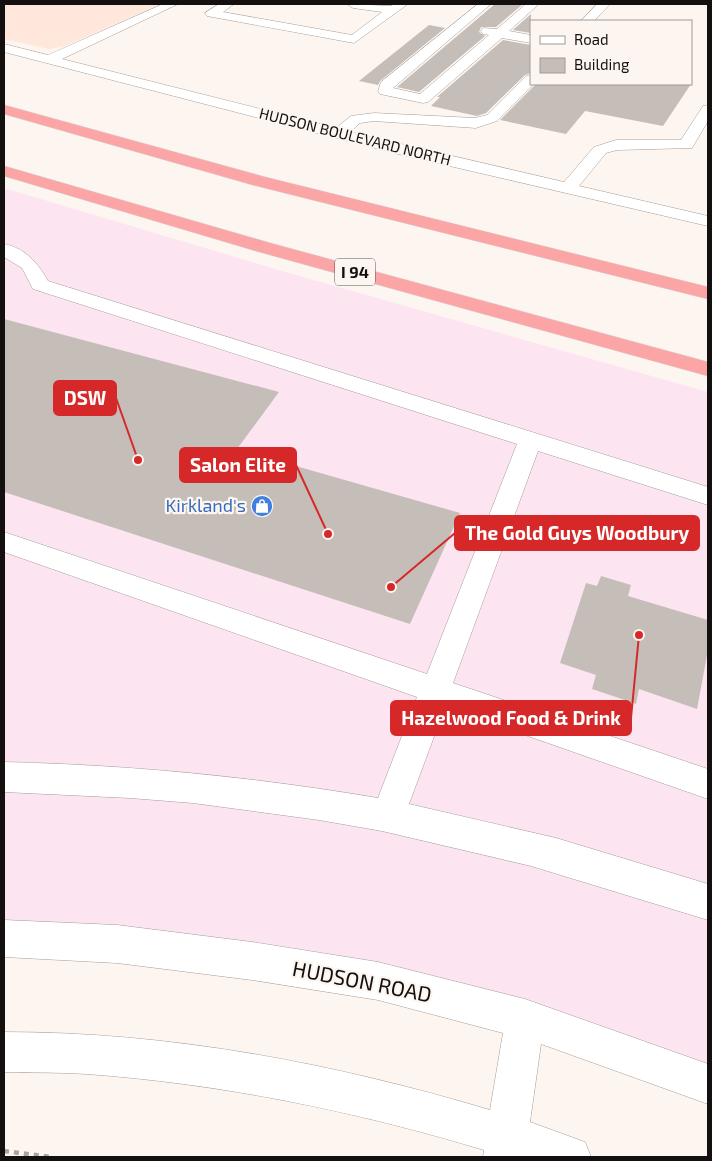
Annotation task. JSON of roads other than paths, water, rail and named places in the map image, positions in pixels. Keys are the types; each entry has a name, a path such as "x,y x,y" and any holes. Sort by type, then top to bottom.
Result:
{"highway":[{"path":"4,109 259,181 708,292"},
{"name":"I 94","path":"4,171 272,249 708,369"}],"street":[{"path":"49,60 172,4"},
{"path":"228,4 211,13 354,39 397,7"},
{"path":"355,4 397,7"},
{"path":"485,4 386,85 385,91 423,99 533,4"},
{"path":"588,20 604,4"},
{"path":"458,26 530,39"},
{"name":"HUDSON BOULEVARD NORTH","path":"4,48 339,134 708,221"},
{"path":"339,134 356,119 374,117 476,123 492,118 530,80"},
{"path":"567,189 600,150 616,145 694,146 708,108"},
{"path":"4,249 30,265 40,285 708,496"},
{"path":"388,816 530,440"},
{"path":"4,542 708,784"},
{"path":"4,777 152,785 268,797 388,816 505,842 626,876 708,902"},
{"name":"HUDSON ROAD","path":"4,938 117,944 262,962 378,981 525,1019 708,1084"},
{"path":"505,1146 525,1019"},
{"path":"4,1052 86,1054 223,1069 361,1095 505,1146 570,1157"}],"place":[{"name":"DSW","path":"138,460"},
{"name":"Kirkland's","path":"262,506"},
{"name":"Salon Elite","path":"328,534"},
{"name":"The Gold Guys Woodbury","path":"391,587"},
{"name":"Hazelwood Food & Drink","path":"639,635"}]}
